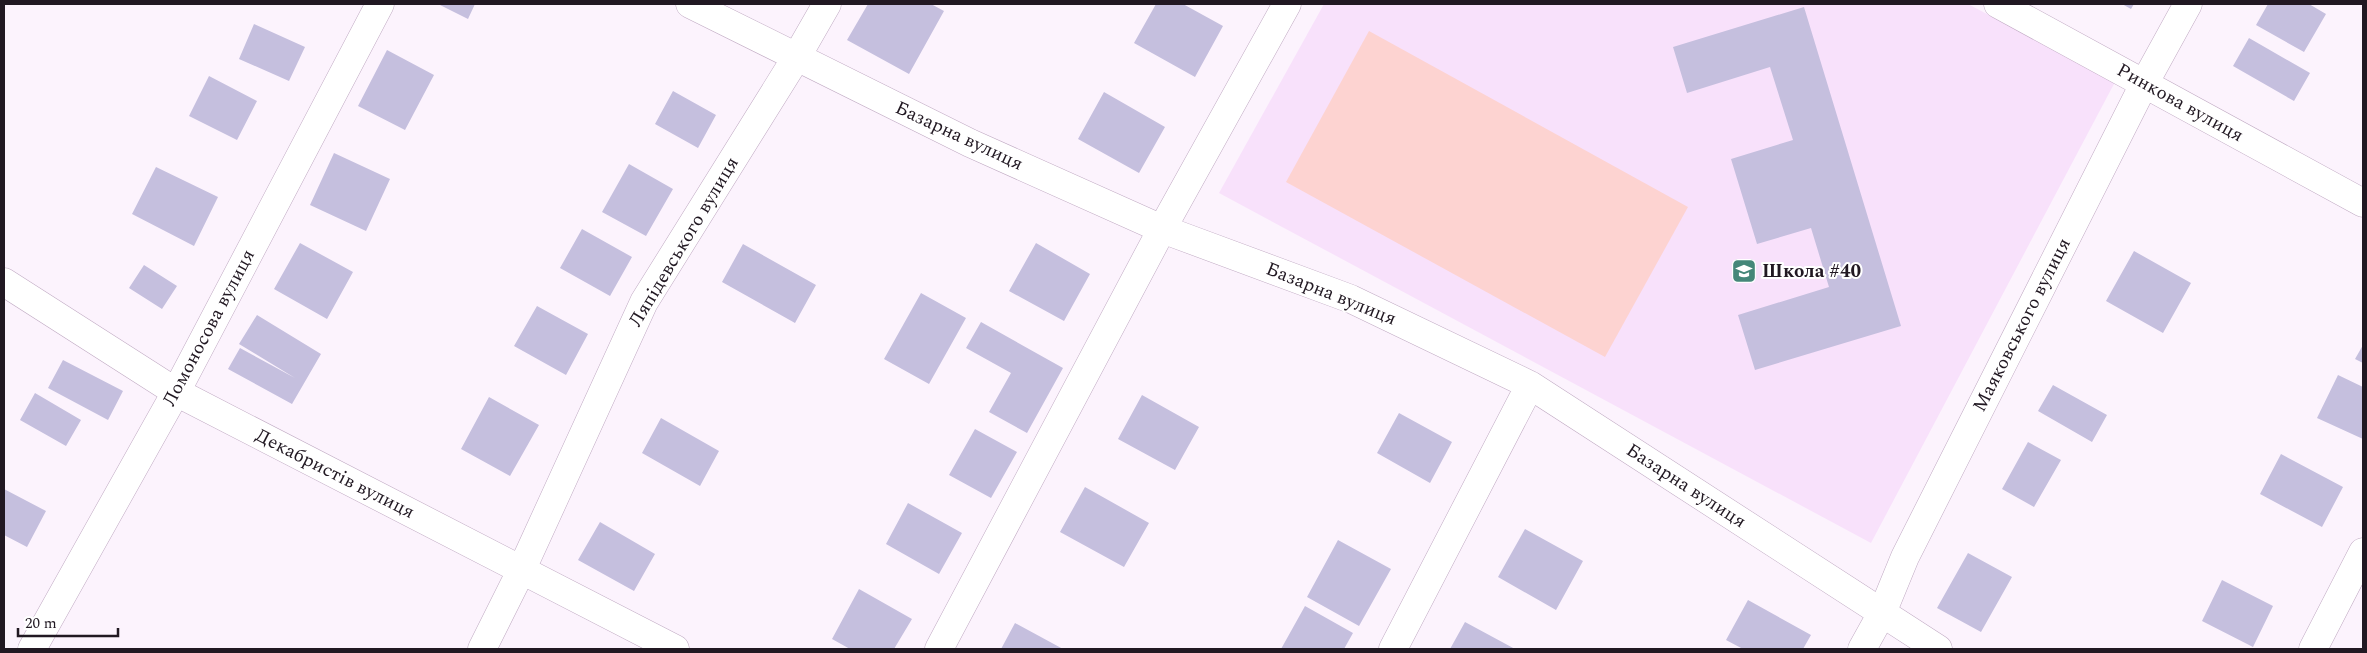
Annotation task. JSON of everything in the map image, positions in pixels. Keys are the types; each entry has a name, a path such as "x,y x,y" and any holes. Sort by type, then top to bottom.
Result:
{"street":[{"name":"Ломоносова вулиця","path":"32,649 176,392 380,4"},
{"name":"Базарна вулиця","path":"690,4 970,143 1162,228 1351,299 1530,385 1938,649"},
{"name":"Ляпідевського вулиця","path":"482,649 521,571 644,302 796,58 827,4"},
{"path":"939,649 1162,228 1288,4"},
{"name":"Ринкова вулиця","path":"1998,4 2363,203"},
{"name":"Маяковського вулиця","path":"1862,649 1882,613 1905,557 2144,84 2188,4"},
{"name":"Декабристів вулиця","path":"4,282 176,392 675,649"},
{"path":"1393,649 1530,385"},
{"path":"2313,649 2363,552"}],"shaded area":[{"path":"1324,4 1968,4 2115,82 1871,543 1219,193"},
{"path":"1369,31 1688,207 1605,357 1286,182"}],"building":[{"path":"438,4 475,4 468,19"},
{"path":"868,4 931,4 944,11 909,74 847,40"},
{"path":"1156,4 1183,4 1223,26 1195,77 1134,43"},
{"path":"2122,4 2134,4 2131,9"},
{"path":"2268,4 2309,4 2326,14 2304,52 2256,25"},
{"path":"1804,7 1901,326 1755,370 1738,315 1829,287 1811,228 1757,244 1731,159 1793,140 1770,67 1687,93 1673,47"},
{"path":"254,24 305,47 289,81 239,59"},
{"path":"2249,38 2310,73 2294,101 2233,66"},
{"path":"387,50 434,75 405,130 358,106"},
{"path":"209,76 257,101 237,140 189,116"},
{"path":"673,91 716,115 698,148 655,124"},
{"path":"1104,92 1165,127 1139,173 1078,139"},
{"path":"334,153 390,179 366,231 310,205"},
{"path":"629,164 673,189 646,236 602,212"},
{"path":"156,167 218,197 194,246 132,214"},
{"path":"582,229 632,257 610,296 560,268"},
{"path":"300,243 353,272 327,319 274,289"},
{"path":"1036,243 1090,274 1064,321 1009,291"},
{"path":"743,244 816,285 795,323 722,282"},
{"path":"2134,251 2191,283 2163,333 2106,301"},
{"path":"144,265 177,286 162,309 129,288"},
{"path":"921,293 966,318 929,384 884,359"},
{"path":"537,306 588,334 566,375 514,346"},
{"path":"257,315 321,354 292,404 228,369 240,348 295,378 239,344"},
{"path":"981,322 1063,368 1027,433 989,412 1011,373 966,348"},
{"path":"2363,345 2363,363 2355,359"},
{"path":"63,360 123,391 108,420 48,388"},
{"path":"2338,375 2363,387 2363,439 2317,418"},
{"path":"2053,385 2107,415 2092,442 2038,411"},
{"path":"35,393 81,420 66,446 20,420"},
{"path":"1142,395 1199,427 1175,470 1118,439"},
{"path":"489,397 539,425 510,476 461,449"},
{"path":"1399,413 1452,442 1430,483 1377,453"},
{"path":"661,418 719,451 700,486 642,453"},
{"path":"975,429 1017,452 991,498 949,475"},
{"path":"2028,442 2061,460 2034,507 2002,489"},
{"path":"2281,454 2343,487 2322,527 2260,494"},
{"path":"1085,487 1149,523 1124,567 1060,532"},
{"path":"4,489 46,511 27,547 4,535"},
{"path":"908,503 962,533 939,574 886,544"},
{"path":"600,522 655,554 634,591 578,560"},
{"path":"1525,529 1583,561 1556,610 1498,577"},
{"path":"1338,540 1391,569 1359,626 1307,597"},
{"path":"1968,553 2012,577 1981,632 1937,608"},
{"path":"2222,580 2273,606 2253,647 2202,621"},
{"path":"859,589 912,619 894,649 850,649 832,639"},
{"path":"1748,600 1811,635 1803,649 1743,649 1726,640"},
{"path":"1305,606 1353,633 1344,649 1281,649"},
{"path":"1465,622 1515,649 1450,649"},
{"path":"1015,623 1063,649 1001,649"}],"place":[{"name":"Школа #40","path":"1744,271"}]}
